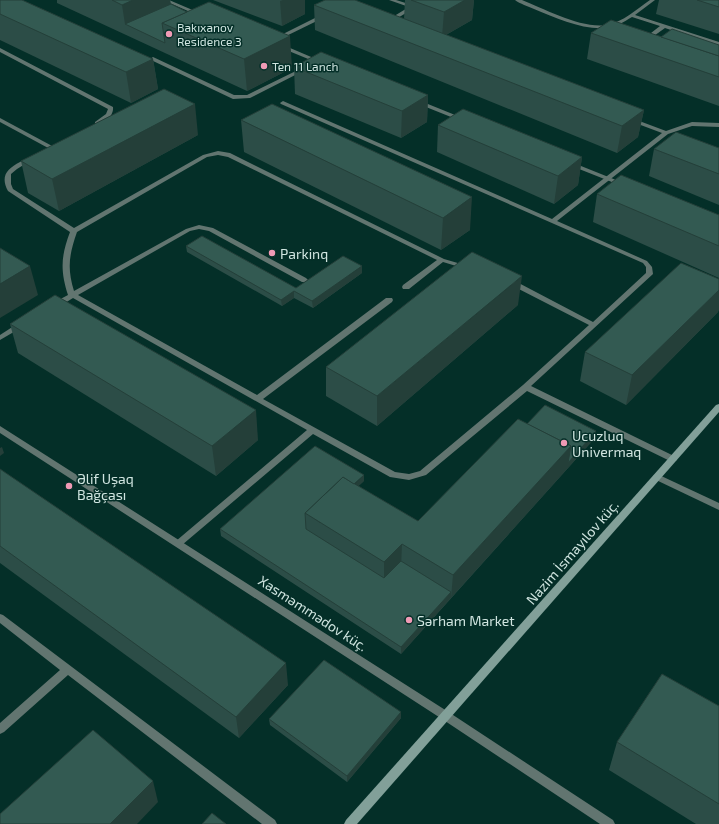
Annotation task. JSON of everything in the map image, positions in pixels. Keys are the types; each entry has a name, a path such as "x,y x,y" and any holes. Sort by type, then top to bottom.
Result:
{"street":[{"path":"165,0 207,17"},
{"path":"391,0 413,7"},
{"path":"390,28 386,25 387,23 425,0"},
{"path":"517,0 585,25 598,28 609,26 632,15 653,0"},
{"path":"326,64 271,42 328,14"},
{"path":"632,15 719,44"},
{"path":"646,49 642,46 642,42 664,26"},
{"path":"0,50 111,108 110,113 106,118 93,126"},
{"path":"153,59 233,97 240,98 248,97 319,61"},
{"path":"415,100 467,122"},
{"path":"283,103 645,262 649,267 650,274 526,387 423,473 409,477 393,474 72,295 66,277 66,255 74,231 205,156 218,153 230,156 442,260 471,269"},
{"path":"622,116 666,133"},
{"path":"0,120 52,148"},
{"path":"552,222 666,133 682,126 699,122 719,125"},
{"path":"46,151 59,144"},
{"path":"651,144 658,146"},
{"path":"39,155 12,169 6,176 6,183 10,190 74,231"},
{"path":"563,161 630,188"},
{"path":"46,311 188,230 199,227 211,229 304,280"},
{"path":"406,287 442,260"},
{"path":"506,281 594,325"},
{"path":"257,399 388,300"},
{"path":"0,338 26,322"},
{"path":"526,387 673,459"},
{"name":"Nazim İsmayılov küç.","path":"350,824 719,407"},
{"name":"Xasməmmədov küç.","path":"0,428 446,716 609,824"},
{"path":"179,543 312,430"},
{"path":"657,477 719,507"},
{"path":"0,618 271,824"},
{"path":"0,730 68,669"}],"building":[{"path":"0,0 22,0 153,59 126,72 0,14"},
{"path":"112,0 133,0 122,5"},
{"path":"325,0 355,0 644,110 622,126 314,5"},
{"path":"411,0 465,0 444,12"},
{"path":"697,0 719,0 719,7"},
{"path":"209,2 290,36 244,59 162,23"},
{"path":"171,4 187,12 162,23 165,43 125,24"},
{"path":"611,20 719,56 719,77 591,33"},
{"path":"672,29 719,45 719,56 661,37"},
{"path":"321,52 428,95 402,111 294,67"},
{"path":"164,89 195,104 52,179 21,161"},
{"path":"272,104 472,197 443,218 241,120"},
{"path":"463,109 582,157 558,176 438,125"},
{"path":"676,132 719,148 719,174 654,149"},
{"path":"621,175 719,215 719,246 597,194"},
{"path":"202,236 296,288 343,256 362,266 312,301 294,291 281,300 186,246"},
{"path":"0,248 30,266 0,284"},
{"path":"472,252 522,276 377,396 326,367"},
{"path":"681,263 719,279 719,290 632,375 585,352"},
{"path":"55,295 256,410 212,446 10,324"},
{"path":"545,405 596,431 568,463 571,446 527,424"},
{"path":"518,419 571,446 453,575 402,544 384,562 305,513 343,477 418,521"},
{"path":"315,446 364,475 354,484 343,477 305,513 306,529 384,578 401,561 451,592 401,647 220,529"},
{"path":"0,469 286,663 236,717 0,546"},
{"path":"324,660 401,712 347,776 269,719"},
{"path":"662,674 719,706 719,804 617,742"},
{"path":"93,730 153,781 110,824 0,824 0,814"},
{"path":"212,813 226,824 202,824"}],"place":[{"name":"Bakıxanov Residence 3","path":"169,34"},
{"name":"Ten 11 Lanch","path":"264,66"},
{"name":"Parkinq","path":"272,253"},
{"name":"Ucuzluq Univermaq","path":"564,443"},
{"name":"Əlif Uşaq Bağçası","path":"69,486"},
{"name":"Sərham Market","path":"409,620"}]}
